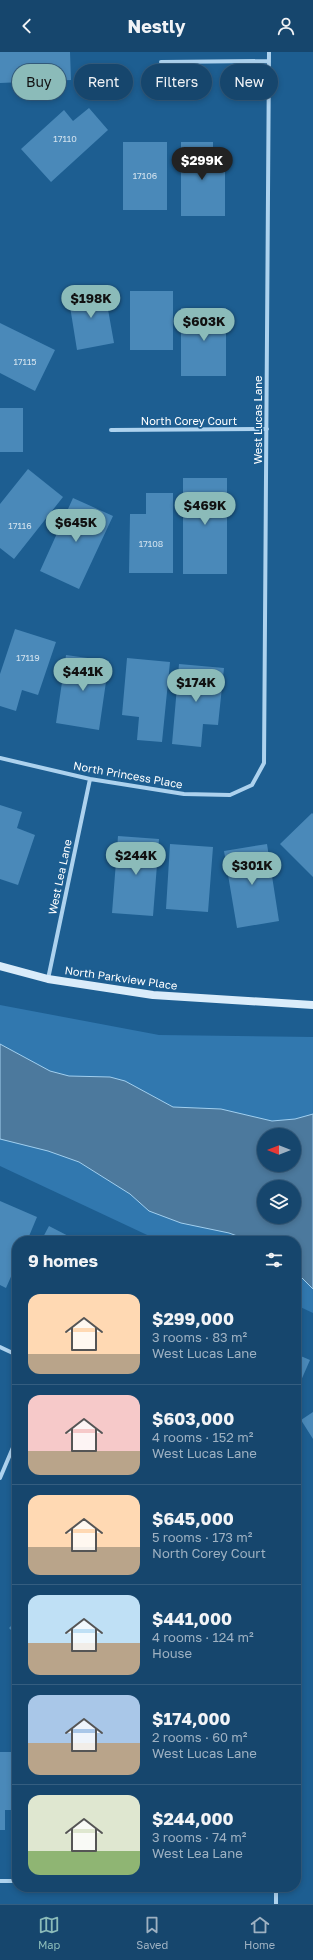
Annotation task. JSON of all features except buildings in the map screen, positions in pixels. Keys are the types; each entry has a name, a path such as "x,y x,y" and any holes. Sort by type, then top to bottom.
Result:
{"street":[{"name":"West Lucas Lane","path":"252,785 264,763 269,52"},
{"path":"162,62 269,61"},
{"name":"North Corey Court","path":"111,430 267,429"},
{"name":"North Princess Place","path":"0,758 90,779 184,794 230,795 252,785"},
{"name":"West Lea Lane","path":"48,979 90,779"},
{"name":"North Parkview Place","path":"0,966 48,979 153,995 313,1005"},
{"path":"0,1347 12,1353"},
{"path":"0,1478 12,1450"},
{"path":"0,1881 12,1881"},
{"path":"276,1892 276,1904"}],"shaded area":[{"path":"0,1005 159,1035 313,1037 313,1313 301,1307 301,1236 149,1236 0,1166"},
{"path":"0,1044 50,1071 69,1076 110,1077 125,1081 173,1107 221,1109 272,1121 295,1119 313,1114 313,1289 301,1277 301,1236 237,1236 181,1223 149,1211 130,1194 79,1162 48,1151 0,1139"}]}
